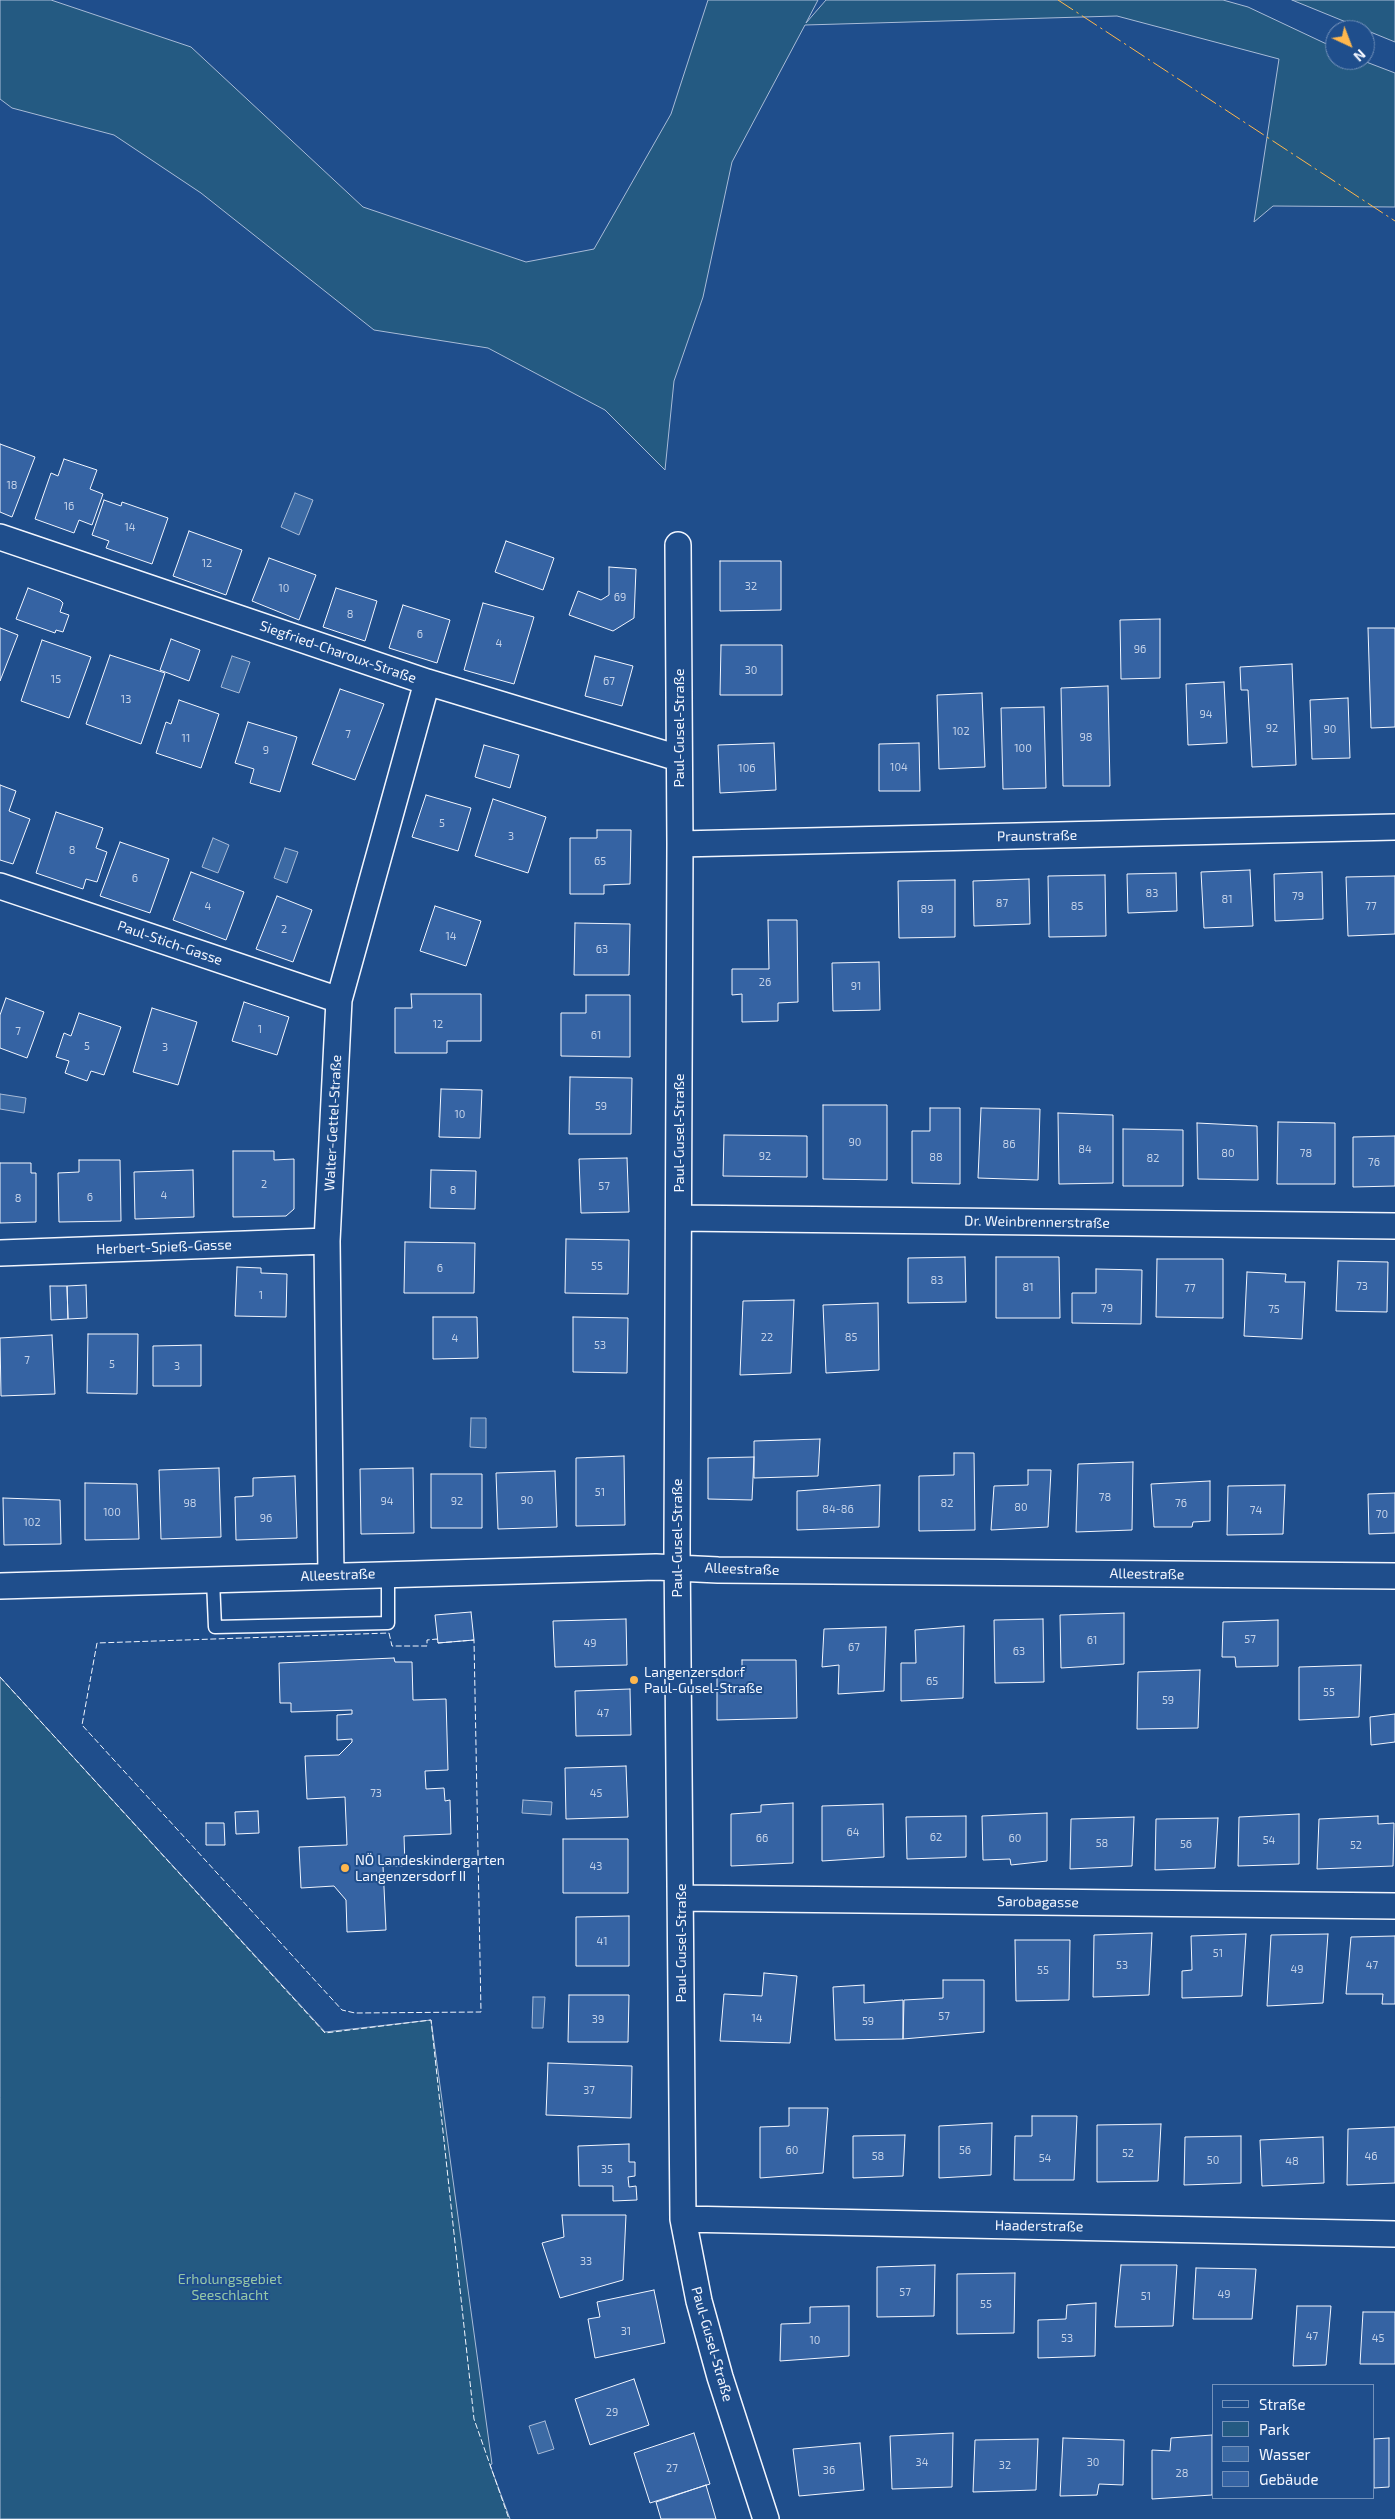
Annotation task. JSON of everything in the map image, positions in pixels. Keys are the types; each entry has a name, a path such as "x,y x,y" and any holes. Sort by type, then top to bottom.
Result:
{"street":[{"name":"Siegfried-Charoux-Straße","path":"0,538 427,682 678,758"},
{"name":"Paul-Gusel-Straße","path":"678,545 680,844 677,1567 683,2219 698,2301 720,2377 766,2519"},
{"name":"Walter-Gettel-Straße","path":"331,1576 328,1241 339,1000 427,682"},
{"name":"Praunstraße","path":"680,844 1395,827"},
{"name":"Paul-Stich-Gasse","path":"0,886 339,1000"},
{"name":"Dr. Weinbrennerstraße","path":"679,1218 1395,1226"},
{"name":"Herbert-Spieß-Gasse","path":"0,1253 328,1241"},
{"name":"Alleestraße","path":"0,1586 677,1567 718,1570 1395,1576"},
{"name":"Sarobagasse","path":"681,1898 1395,1906"},
{"name":"Haaderstraße","path":"683,2219 1395,2234"}],"lane":[{"path":"213,1580 214,1627 388,1623 388,1574"}],"green space":[{"path":"0,0 51,0 191,47 363,207 526,262 594,249 671,114 708,0 818,0 806,23 826,0 1223,0 1248,7 1325,43 1325,70 1375,70 1375,65 1395,73 1395,207 1273,206 1254,222 1279,59 1117,16 805,25 732,162 703,297 674,381 665,470 605,410 488,348 374,330 201,193 114,135 12,108 0,99"},
{"path":"1292,0 1395,0 1395,42 1375,34 1375,20 1341,20"},
{"name":"Erholungsgebiet Seeschlacht","path":"0,1677 325,2032 431,2020 492,2464 490,2465 510,2519 0,2519"}],"water":[{"path":"295,493 313,500 299,535 281,527"},
{"path":"232,656 250,662 239,693 221,687"},
{"path":"213,838 229,845 218,873 202,867"},
{"path":"285,848 298,852 287,883 274,878"},
{"path":"0,1094 26,1098 24,1113 0,1109"},
{"path":"471,1418 486,1418 486,1448 470,1447"},
{"path":"523,1800 552,1802 551,1815 522,1813"},
{"path":"533,1997 545,1997 543,2028 532,2028"},
{"path":"545,2421 554,2449 538,2454 529,2426"}],"building":[{"path":"0,444 35,457 12,517 0,512"},
{"path":"64,459 97,470 90,489 103,494 92,525 79,520 74,533 35,519 51,473 58,476"},
{"path":"104,500 121,506 122,502 168,518 152,564 106,548 109,541 92,535"},
{"path":"189,531 242,550 226,595 173,576"},
{"path":"506,541 554,558 543,590 495,572"},
{"path":"269,558 316,575 299,620 252,601"},
{"path":"720,561 781,561 781,610 720,611"},
{"path":"609,567 636,569 634,618 613,631 569,615 578,591 601,600 609,595"},
{"path":"28,588 60,600 63,603 60,612 69,615 63,632 56,630 55,633 16,619"},
{"path":"336,588 377,601 365,641 323,627"},
{"path":"483,603 534,617 514,684 464,670"},
{"path":"403,605 450,620 437,663 389,648"},
{"path":"1160,619 1160,678 1121,679 1120,620"},
{"path":"0,628 18,635 0,681"},
{"path":"1368,628 1395,628 1395,727 1371,728"},
{"path":"171,639 200,650 189,681 160,670"},
{"path":"42,640 91,657 69,718 21,701"},
{"path":"721,645 782,645 782,695 720,695"},
{"path":"110,655 165,673 141,744 86,724"},
{"path":"595,656 633,666 622,706 585,696"},
{"path":"1292,664 1296,765 1252,767 1248,690 1241,690 1240,667"},
{"path":"1224,682 1227,743 1188,745 1186,684"},
{"path":"1108,686 1110,786 1063,786 1061,688"},
{"path":"340,689 384,704 355,780 312,764"},
{"path":"982,693 985,767 939,769 937,695"},
{"path":"1348,698 1350,758 1312,759 1310,700"},
{"path":"179,700 219,714 201,768 156,753 166,722 171,724"},
{"path":"1044,707 1046,788 1003,789 1001,708"},
{"path":"248,722 297,737 280,792 250,783 254,769 235,763"},
{"path":"774,743 776,790 720,793 718,745"},
{"path":"919,743 920,791 879,791 879,744"},
{"path":"484,745 519,755 510,788 475,777"},
{"path":"0,785 16,791 9,811 30,819 13,864 0,860"},
{"path":"426,795 471,808 458,851 412,837"},
{"path":"493,799 546,817 528,873 475,856"},
{"path":"56,812 103,828 96,848 107,852 97,882 86,879 83,889 36,873"},
{"path":"597,830 631,830 630,884 604,885 604,894 570,894 570,838 597,838"},
{"path":"120,842 169,859 150,913 100,896"},
{"path":"1250,870 1253,926 1204,928 1201,872"},
{"path":"191,872 244,892 226,940 173,920"},
{"path":"1322,872 1323,919 1275,921 1274,874"},
{"path":"1176,873 1177,911 1128,913 1127,874"},
{"path":"1105,875 1106,936 1049,937 1048,876"},
{"path":"1395,876 1395,934 1348,936 1346,877"},
{"path":"1029,879 1030,924 974,926 973,881"},
{"path":"955,880 955,937 899,938 898,881"},
{"path":"277,896 312,910 293,962 256,949"},
{"path":"435,906 481,921 466,966 420,951"},
{"path":"768,920 797,920 798,1002 778,1003 778,1021 742,1022 742,994 732,995 732,969 769,969"},
{"path":"575,923 630,924 629,975 574,975"},
{"path":"879,962 880,1010 833,1011 832,963"},
{"path":"411,994 481,994 481,1041 447,1041 447,1053 395,1053 395,1008 412,1008"},
{"path":"586,995 630,995 630,1057 561,1056 561,1013 586,1013"},
{"path":"6,998 44,1012 27,1058 0,1048 0,1015"},
{"path":"244,1002 289,1017 277,1055 232,1041"},
{"path":"152,1008 197,1022 178,1085 133,1072"},
{"path":"79,1013 121,1027 104,1075 91,1071 87,1081 65,1073 69,1061 56,1057 64,1033 71,1036"},
{"path":"570,1077 632,1078 631,1134 569,1134"},
{"path":"441,1089 482,1090 480,1138 439,1137"},
{"path":"823,1105 887,1105 887,1180 823,1179"},
{"path":"930,1108 960,1108 960,1184 912,1183 912,1131 930,1131"},
{"path":"981,1108 1040,1109 1038,1180 978,1178"},
{"path":"1058,1113 1113,1115 1113,1183 1059,1184"},
{"path":"1278,1122 1335,1123 1335,1184 1277,1184"},
{"path":"1197,1123 1257,1126 1258,1180 1198,1179"},
{"path":"1123,1129 1183,1130 1183,1186 1123,1186"},
{"path":"724,1135 807,1136 807,1177 723,1176"},
{"path":"1395,1136 1395,1186 1353,1187 1353,1137"},
{"path":"233,1151 274,1151 274,1160 294,1159 294,1209 286,1216 233,1217"},
{"path":"627,1158 629,1212 581,1213 579,1159"},
{"path":"79,1160 120,1160 121,1221 59,1222 58,1173 79,1172"},
{"path":"0,1163 31,1163 31,1173 36,1173 36,1222 0,1223"},
{"path":"193,1170 194,1217 135,1219 134,1172"},
{"path":"431,1170 476,1171 475,1209 430,1208"},
{"path":"566,1239 629,1240 628,1294 565,1293"},
{"path":"405,1242 475,1243 474,1293 404,1293"},
{"path":"965,1257 966,1302 908,1303 908,1258"},
{"path":"996,1257 1059,1257 1060,1318 996,1318"},
{"path":"1157,1259 1223,1259 1223,1318 1156,1317"},
{"path":"1338,1261 1388,1262 1387,1312 1336,1311"},
{"path":"237,1267 261,1268 261,1273 287,1274 286,1317 235,1316"},
{"path":"1096,1269 1142,1270 1141,1324 1072,1323 1072,1293 1096,1293"},
{"path":"1247,1272 1286,1274 1285,1282 1305,1282 1302,1339 1244,1336"},
{"path":"86,1285 87,1318 68,1319 67,1286"},
{"path":"50,1286 67,1286 68,1319 51,1320"},
{"path":"794,1300 791,1373 740,1375 743,1301"},
{"path":"878,1303 879,1370 826,1373 823,1305"},
{"path":"433,1317 477,1317 478,1358 433,1359"},
{"path":"573,1317 628,1318 627,1373 573,1372"},
{"path":"88,1334 138,1334 137,1394 87,1393"},
{"path":"52,1335 55,1394 1,1396 0,1338"},
{"path":"201,1345 201,1386 153,1386 153,1346"},
{"path":"820,1439 818,1476 754,1478 754,1441"},
{"path":"954,1453 974,1453 975,1530 919,1531 919,1476 954,1475"},
{"path":"624,1456 625,1525 576,1526 576,1458"},
{"path":"754,1457 752,1500 708,1499 708,1458"},
{"path":"1133,1462 1132,1530 1076,1532 1078,1464"},
{"path":"219,1468 221,1537 161,1539 159,1470"},
{"path":"413,1468 414,1533 361,1534 360,1469"},
{"path":"1028,1470 1051,1470 1048,1527 991,1530 994,1486 1028,1485"},
{"path":"555,1471 557,1527 498,1529 496,1473"},
{"path":"431,1474 482,1474 482,1528 431,1528"},
{"path":"295,1476 297,1538 236,1540 235,1497 253,1496 253,1478"},
{"path":"1210,1481 1210,1521 1193,1522 1192,1527 1154,1527 1151,1484"},
{"path":"85,1483 137,1484 139,1539 85,1540"},
{"path":"880,1485 879,1527 797,1530 797,1491"},
{"path":"1285,1485 1283,1534 1227,1535 1228,1486"},
{"path":"1395,1493 1395,1533 1369,1534 1368,1494"},
{"path":"3,1498 60,1500 61,1544 4,1545"},
{"path":"471,1612 474,1640 438,1643 435,1615"},
{"path":"1124,1613 1124,1664 1061,1668 1060,1615"},
{"path":"626,1619 627,1665 555,1667 553,1621"},
{"path":"1043,1619 1044,1682 995,1683 994,1620"},
{"path":"1278,1620 1278,1666 1236,1667 1235,1657 1222,1657 1223,1622"},
{"path":"964,1626 963,1698 901,1701 901,1663 916,1663 915,1630"},
{"path":"886,1627 884,1691 838,1694 839,1665 822,1667 824,1629"},
{"path":"394,1658 395,1662 412,1662 413,1700 446,1699 448,1770 425,1771 426,1789 444,1788 445,1801 450,1800 451,1834 404,1836 405,1866 383,1866 386,1930 347,1932 346,1900 334,1886 301,1888 299,1847 347,1845 345,1797 307,1799 305,1756 339,1755 352,1742 352,1739 337,1740 337,1715 352,1714 352,1710 291,1712 291,1703 280,1703 279,1663"},
{"path":"742,1660 796,1660 797,1718 717,1720 717,1674 742,1674"},
{"path":"1361,1665 1359,1717 1299,1720 1299,1667"},
{"path":"1200,1670 1198,1728 1137,1729 1138,1672"},
{"path":"630,1689 631,1735 576,1736 575,1691"},
{"path":"1395,1714 1395,1742 1371,1745 1370,1717"},
{"path":"626,1766 628,1817 566,1819 565,1768"},
{"path":"793,1803 793,1863 731,1866 731,1814 761,1812 761,1805"},
{"path":"883,1804 884,1857 822,1861 822,1806"},
{"path":"258,1811 259,1833 236,1834 235,1812"},
{"path":"1047,1813 1047,1861 1011,1865 1010,1859 983,1860 982,1816"},
{"path":"1299,1814 1299,1864 1238,1866 1239,1817"},
{"path":"966,1816 966,1857 907,1859 906,1817"},
{"path":"1378,1816 1378,1824 1394,1823 1393,1866 1317,1869 1319,1819"},
{"path":"1134,1817 1132,1866 1070,1869 1071,1819"},
{"path":"1218,1818 1215,1868 1155,1870 1156,1819"},
{"path":"206,1823 224,1823 225,1845 206,1845"},
{"path":"563,1839 628,1839 628,1893 563,1893"},
{"path":"629,1916 629,1966 576,1966 576,1917"},
{"path":"1152,1933 1149,1995 1093,1997 1094,1935"},
{"path":"1246,1934 1242,1996 1182,1998 1182,1971 1192,1970 1191,1936"},
{"path":"1328,1934 1323,2003 1267,2006 1271,1935"},
{"path":"1395,1936 1395,2004 1382,2004 1383,1994 1346,1994 1351,1937"},
{"path":"1015,1940 1070,1940 1069,2000 1016,2001"},
{"path":"764,1973 797,1976 790,2043 720,2041 724,1994 762,1996"},
{"path":"943,1980 984,1980 984,2032 903,2039 904,2000 943,1998"},
{"path":"864,1985 864,2003 903,2000 903,2039 835,2040 833,1987"},
{"path":"569,1995 629,1995 628,2042 568,2042"},
{"path":"548,2063 632,2066 631,2118 546,2115"},
{"path":"789,2108 828,2108 823,2173 760,2178 760,2127 789,2126"},
{"path":"1032,2116 1077,2116 1074,2180 1014,2180 1015,2136 1032,2136"},
{"path":"992,2123 991,2175 939,2178 939,2126"},
{"path":"1161,2124 1158,2181 1097,2182 1097,2125"},
{"path":"1395,2127 1395,2183 1347,2185 1348,2129"},
{"path":"905,2135 903,2176 853,2178 853,2136"},
{"path":"1241,2136 1241,2183 1184,2185 1185,2137"},
{"path":"1323,2137 1324,2183 1262,2186 1260,2140"},
{"path":"629,2144 629,2162 635,2162 635,2176 628,2177 629,2187 636,2186 637,2200 613,2201 613,2186 579,2186 578,2146"},
{"path":"562,2215 626,2215 623,2280 560,2298 542,2243 564,2237"},
{"path":"935,2265 934,2316 877,2317 877,2267"},
{"path":"1121,2265 1177,2265 1173,2326 1115,2327"},
{"path":"1196,2268 1256,2269 1252,2319 1193,2319"},
{"path":"1015,2273 1014,2333 957,2334 957,2274"},
{"path":"654,2290 665,2343 595,2358 588,2319 600,2317 597,2302"},
{"path":"1096,2303 1095,2356 1038,2358 1038,2320 1066,2319 1067,2305"},
{"path":"849,2306 849,2356 780,2361 781,2324 810,2323 810,2307"},
{"path":"1297,2306 1331,2306 1326,2365 1293,2366"},
{"path":"1363,2312 1395,2312 1395,2364 1360,2364"},
{"path":"634,2379 649,2425 590,2445 575,2399"},
{"path":"694,2433 710,2484 650,2503 634,2453"},
{"path":"953,2433 952,2487 892,2489 890,2436"},
{"path":"1212,2435 1212,2495 1152,2499 1152,2450 1170,2451 1171,2438"},
{"path":"1063,2438 1124,2440 1123,2485 1099,2484 1097,2495 1060,2496"},
{"path":"1389,2438 1389,2487 1375,2488 1375,2439"},
{"path":"1038,2439 1036,2490 973,2492 975,2440"},
{"path":"860,2443 864,2490 799,2496 793,2449"},
{"path":"706,2485 716,2519 661,2519 656,2502"}],"fence":[{"path":"389,1633 392,1646 427,1646 427,1640 437,1639 438,1643 474,1640 481,2012 355,2013 342,2010 82,1725 97,1643 389,1633"},
{"path":"0,1677 325,2033 431,2020 474,2419 509,2519"}],"power":[{"path":"1058,0 1395,221"}],"place":[{"name":"Langenzersdorf Paul-Gusel-Straße","path":"634,1680"},
{"name":"NÖ Landeskindergarten Langenzersdorf II","path":"345,1868"}]}
